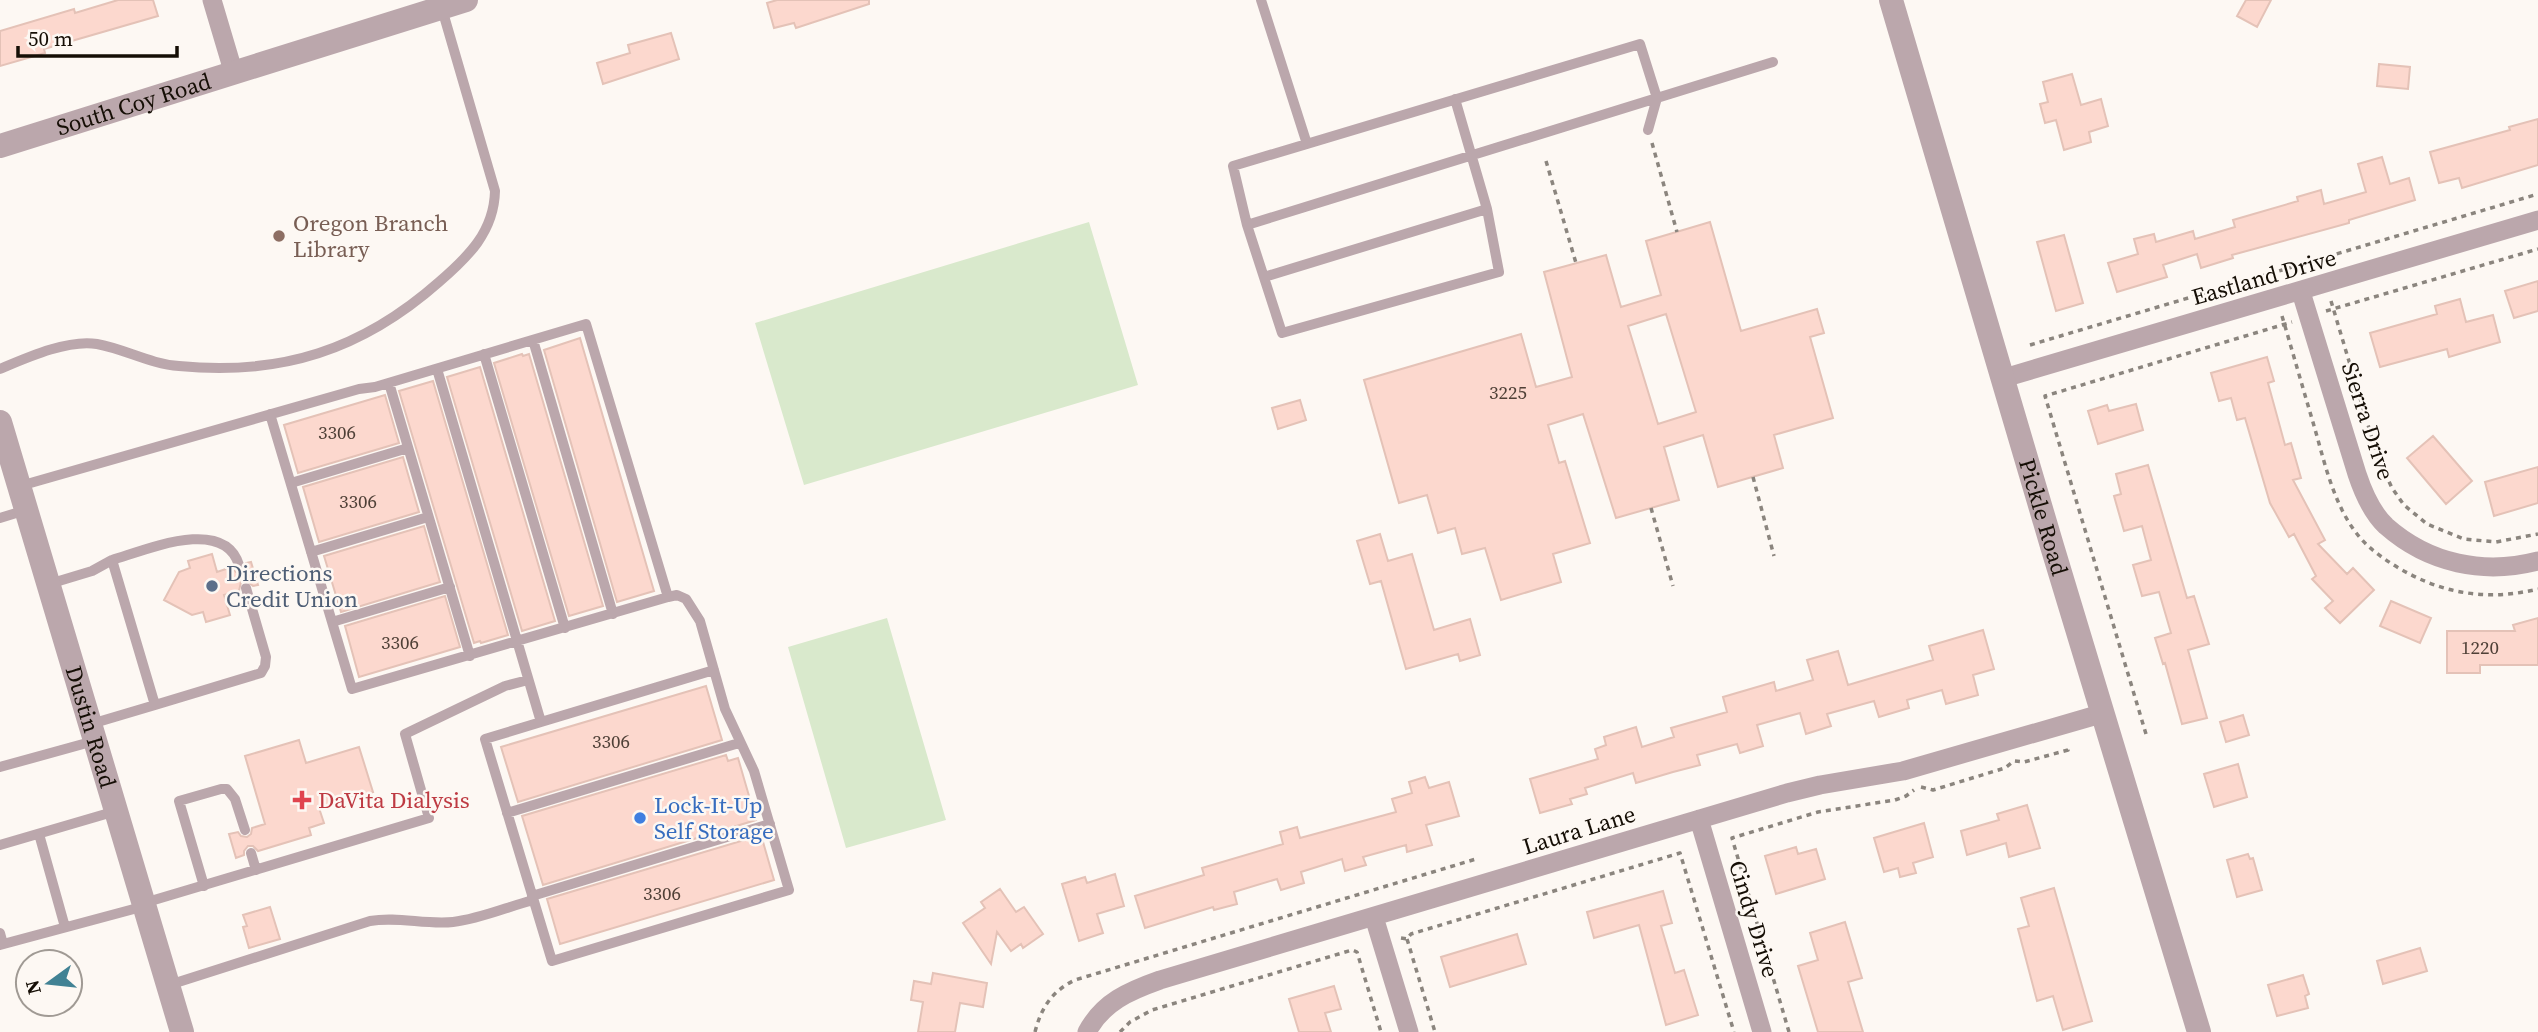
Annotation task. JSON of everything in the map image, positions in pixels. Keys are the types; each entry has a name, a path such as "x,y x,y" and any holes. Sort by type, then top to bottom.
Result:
{"street":[{"path":"212,0 234,74"},
{"name":"South Coy Road","path":"0,146 466,0"},
{"name":"Pickle Road","path":"1891,0 2199,1032"},
{"name":"Eastland Drive","path":"2004,378 2538,220"},
{"name":"Sierra Drive","path":"2301,292 2357,474 2369,501 2386,526 2427,553 2458,564 2496,569 2538,561"},
{"name":"Dustin Road","path":"0,422 182,1032"},
{"name":"Laura Lane","path":"1087,1032 1101,1013 1124,993 1699,819 1820,785 1903,771 2104,713"},
{"name":"Cindy Drive","path":"1699,819 1762,1032"},
{"path":"1374,917 1409,1032"}],"lane":[{"path":"1261,0 1307,144"},
{"path":"0,369 33,355 78,344 96,344 177,366 223,368 301,360 346,345 417,302 461,263 485,233 494,211 495,191 441,7"},
{"path":"1455,99 1487,209 1499,272 1282,333 1247,225 1233,166 1455,99 1640,44 1657,98 1648,130"},
{"path":"1247,225 1773,62"},
{"path":"1264,277 1487,209"},
{"path":"19,486 359,388 389,383 586,324 668,597"},
{"path":"533,340 613,614"},
{"path":"484,354 565,628"},
{"path":"437,369 541,722"},
{"path":"389,383 470,656"},
{"path":"270,414 352,688 517,643 668,597 677,595 686,599 693,607 700,621 714,670 724,709 754,771 789,890 552,961 485,739 714,670"},
{"path":"290,484 408,448"},
{"path":"0,518 27,510"},
{"path":"311,552 428,517"},
{"path":"49,584 161,545 212,539 231,548 239,565"},
{"path":"112,560 155,705"},
{"path":"332,622 450,587"},
{"path":"0,767 93,733 155,705 261,673 266,657 246,589"},
{"path":"0,933 2,944 65,928 429,817 405,734 505,686 528,680"},
{"path":"507,813 739,743"},
{"path":"204,886 180,801 227,789 235,799 245,830"},
{"path":"0,845 116,811"},
{"path":"168,986 370,920 396,918 422,922 454,922 770,824"},
{"path":"39,834 65,928"},
{"path":"251,853 256,870"}],"path":[{"path":"1648,130 1677,232"},
{"path":"1546,161 1576,263"},
{"path":"2030,345 2538,194"},
{"path":"2146,734 2045,396 2538,248"},
{"path":"2325,285 2377,455 2392,488 2404,505 2427,523 2464,539 2496,542 2538,534"},
{"path":"1753,477 1774,556"},
{"path":"1651,508 1673,586"},
{"path":"1789,1032 1731,838 1818,812 1895,800 1919,787 1933,790 2005,768 2014,761 2024,762 2068,750 2061,725"},
{"path":"1407,939 1411,934 1680,853 1734,1032"},
{"path":"1035,1032 1040,1014 1050,997 1075,980 1476,859"},
{"path":"1120,1032 1130,1022 1152,1010 1352,950 1357,952 1396,938 1407,939"},
{"path":"1407,939 1435,1032"},
{"path":"1357,952 1381,1032"}],"green space":[{"path":"1089,222 1138,385 804,485 755,323"},
{"path":"887,618 946,820 846,848 788,647"}],"building":[{"path":"118,0 153,0 158,16 44,49 45,53 0,66 0,31 74,9 75,13"},
{"path":"777,0 869,0 869,4 796,28 794,23 774,28 767,3"},
{"path":"2246,0 2271,0 2257,27 2237,16"},
{"path":"671,33 679,59 603,84 597,63 630,53 628,45"},
{"path":"2379,64 2410,67 2408,89 2377,86"},
{"path":"2072,74 2081,105 2101,99 2108,126 2089,132 2091,142 2064,150 2056,120 2045,123 2040,104 2048,102 2043,82"},
{"path":"2538,119 2538,165 2462,188 2459,178 2439,183 2430,152 2510,130 2509,127"},
{"path":"2382,157 2390,184 2409,178 2415,200 2349,220 2349,223 2232,255 2233,258 2201,268 2197,254 2163,265 2167,277 2117,292 2108,263 2138,254 2134,239 2154,234 2156,242 2193,231 2195,239 2235,227 2233,220 2298,201 2297,197 2321,190 2324,204 2366,192 2358,164"},
{"path":"1710,222 1741,331 1817,309 1824,333 1810,337 1833,418 1774,435 1783,468 1718,487 1703,435 1664,447 1679,500 1616,518 1583,414 1548,425 1559,463 1565,461 1590,543 1553,554 1561,582 1501,600 1485,548 1462,554 1455,528 1438,533 1427,495 1399,503 1364,380 1521,334 1536,387 1572,377 1544,272 1606,255 1621,307 1661,295 1646,241","holes":["1666,314 1696,412 1658,424 1628,326"]},
{"path":"2064,235 2083,303 2056,311 2037,242"},
{"path":"2538,281 2538,311 2514,318 2505,291"},
{"path":"2460,299 2466,322 2493,315 2500,342 2449,357 2447,349 2380,367 2370,333 2437,314 2435,306"},
{"path":"580,338 654,591 617,602 544,350"},
{"path":"529,354 603,606 569,616 494,363"},
{"path":"2267,357 2274,381 2268,383 2285,445 2291,443 2301,478 2293,480 2325,540 2318,544 2347,574 2353,568 2374,590 2340,623 2325,608 2333,601 2312,579 2316,576 2294,534 2289,537 2270,503 2245,418 2237,420 2231,398 2219,401 2211,373"},
{"path":"480,367 555,621 522,631 447,377"},
{"path":"433,381 508,635 481,643 474,643 399,391"},
{"path":"385,395 399,443 298,473 284,425"},
{"path":"1300,400 1306,420 1278,429 1272,408"},
{"path":"2136,404 2143,430 2098,444 2088,411 2107,405 2109,411"},
{"path":"2433,436 2472,481 2446,504 2407,458"},
{"path":"403,457 419,512 319,542 303,487"},
{"path":"2148,465 2187,598 2194,596 2209,644 2188,650 2207,718 2182,724 2155,638 2171,633 2159,592 2142,596 2133,565 2151,560 2142,526 2124,531 2114,496 2121,494 2116,474"},
{"path":"2538,467 2538,503 2494,516 2485,482"},
{"path":"424,526 440,582 341,612 324,556"},
{"path":"1380,534 1388,561 1412,554 1434,630 1470,619 1480,655 1460,661 1458,654 1406,669 1381,581 1370,584 1357,541"},
{"name":"Directions Credit Union","path":"212,554 217,572 232,567 236,572 242,572 246,563 251,562 258,585 241,582 239,591 224,595 230,615 206,622 203,612 192,615 164,600 179,572 190,568 188,561"},
{"path":"445,596 460,647 359,677 345,626"},
{"path":"2391,601 2431,618 2420,643 2380,626"},
{"path":"2538,618 2538,665 2480,665 2480,673 2447,673 2447,631 2515,631 2513,625"},
{"path":"1983,630 1994,669 1973,675 1978,695 1946,704 1942,690 1907,700 1909,708 1879,717 1874,701 1827,714 1831,726 1806,734 1800,713 1757,725 1763,746 1740,753 1737,744 1697,755 1700,765 1636,783 1633,773 1585,788 1587,794 1570,799 1572,804 1540,813 1530,779 1598,759 1595,749 1606,745 1604,737 1636,727 1642,747 1674,737 1671,728 1727,712 1723,697 1774,682 1776,691 1813,680 1807,660 1838,651 1848,685 1933,660 1929,646"},
{"name":"Lock-It-Up Self Storage","path":"706,686 722,740 518,802 501,747"},
{"path":"2243,715 2249,735 2226,742 2220,722"},
{"name":"DaVita Dialysis","path":"299,740 306,763 359,747 373,792 319,808 324,823 309,828 311,835 258,851 253,846 248,846 244,855 236,858 229,834 238,832 247,837 252,828 265,824 245,756"},
{"name":"Lock-It-Up Self Storage","path":"726,755 728,761 738,758 756,820 543,885 522,816"},
{"path":"2238,764 2247,797 2214,807 2204,774"},
{"path":"1425,777 1429,788 1449,782 1459,816 1426,825 1432,845 1407,852 1406,845 1363,857 1366,865 1345,871 1342,859 1301,872 1304,883 1281,890 1277,879 1234,892 1237,904 1214,910 1213,907 1145,928 1135,896 1204,875 1202,868 1283,844 1280,832 1297,827 1300,838 1396,812 1392,799 1412,793 1409,782"},
{"path":"2027,805 2040,848 2009,857 2006,843 1967,855 1961,831 1999,820 1997,814"},
{"path":"1924,823 1933,857 1913,863 1916,873 1900,877 1898,868 1884,872 1874,838"},
{"name":"Lock-It-Up Self Storage","path":"761,835 774,880 560,944 547,899"},
{"path":"1796,847 1798,854 1816,849 1825,879 1776,894 1765,856"},
{"path":"2248,854 2250,859 2253,858 2262,890 2237,897 2227,860"},
{"path":"1115,874 1124,906 1097,914 1103,933 1079,941 1062,884 1085,877 1087,883"},
{"path":"2054,888 2092,1021 2063,1030 2053,996 2037,1001 2018,929 2029,926 2021,898"},
{"path":"1000,889 1016,912 1024,907 1043,934 1023,948 1021,944 1011,951 997,932 991,964 963,923 985,908 981,902"},
{"path":"1663,891 1672,923 1661,926 1675,973 1684,970 1698,1015 1666,1025 1639,925 1594,938 1587,912"},
{"path":"270,907 280,939 249,948 243,927 247,926 243,915"},
{"path":"1845,922 1862,978 1848,982 1863,1032 1818,1032 1798,966 1818,960 1810,933"},
{"path":"1517,934 1526,964 1450,987 1441,957"},
{"path":"2420,948 2427,971 2383,984 2377,961"},
{"path":"933,973 987,983 983,1007 960,1003 955,1032 918,1032 923,1002 911,1000 914,981 931,984"},
{"path":"2303,975 2309,994 2305,996 2308,1008 2277,1016 2268,985"},
{"path":"1334,986 1341,1009 1325,1013 1331,1032 1299,1032 1289,999"}],"place":[{"name":"Oregon Branch Library","path":"279,236"},
{"name":"Directions Credit Union","path":"212,586"},
{"name":"DaVita Dialysis","path":"302,800"},
{"name":"Lock-It-Up Self Storage","path":"640,818"}]}
